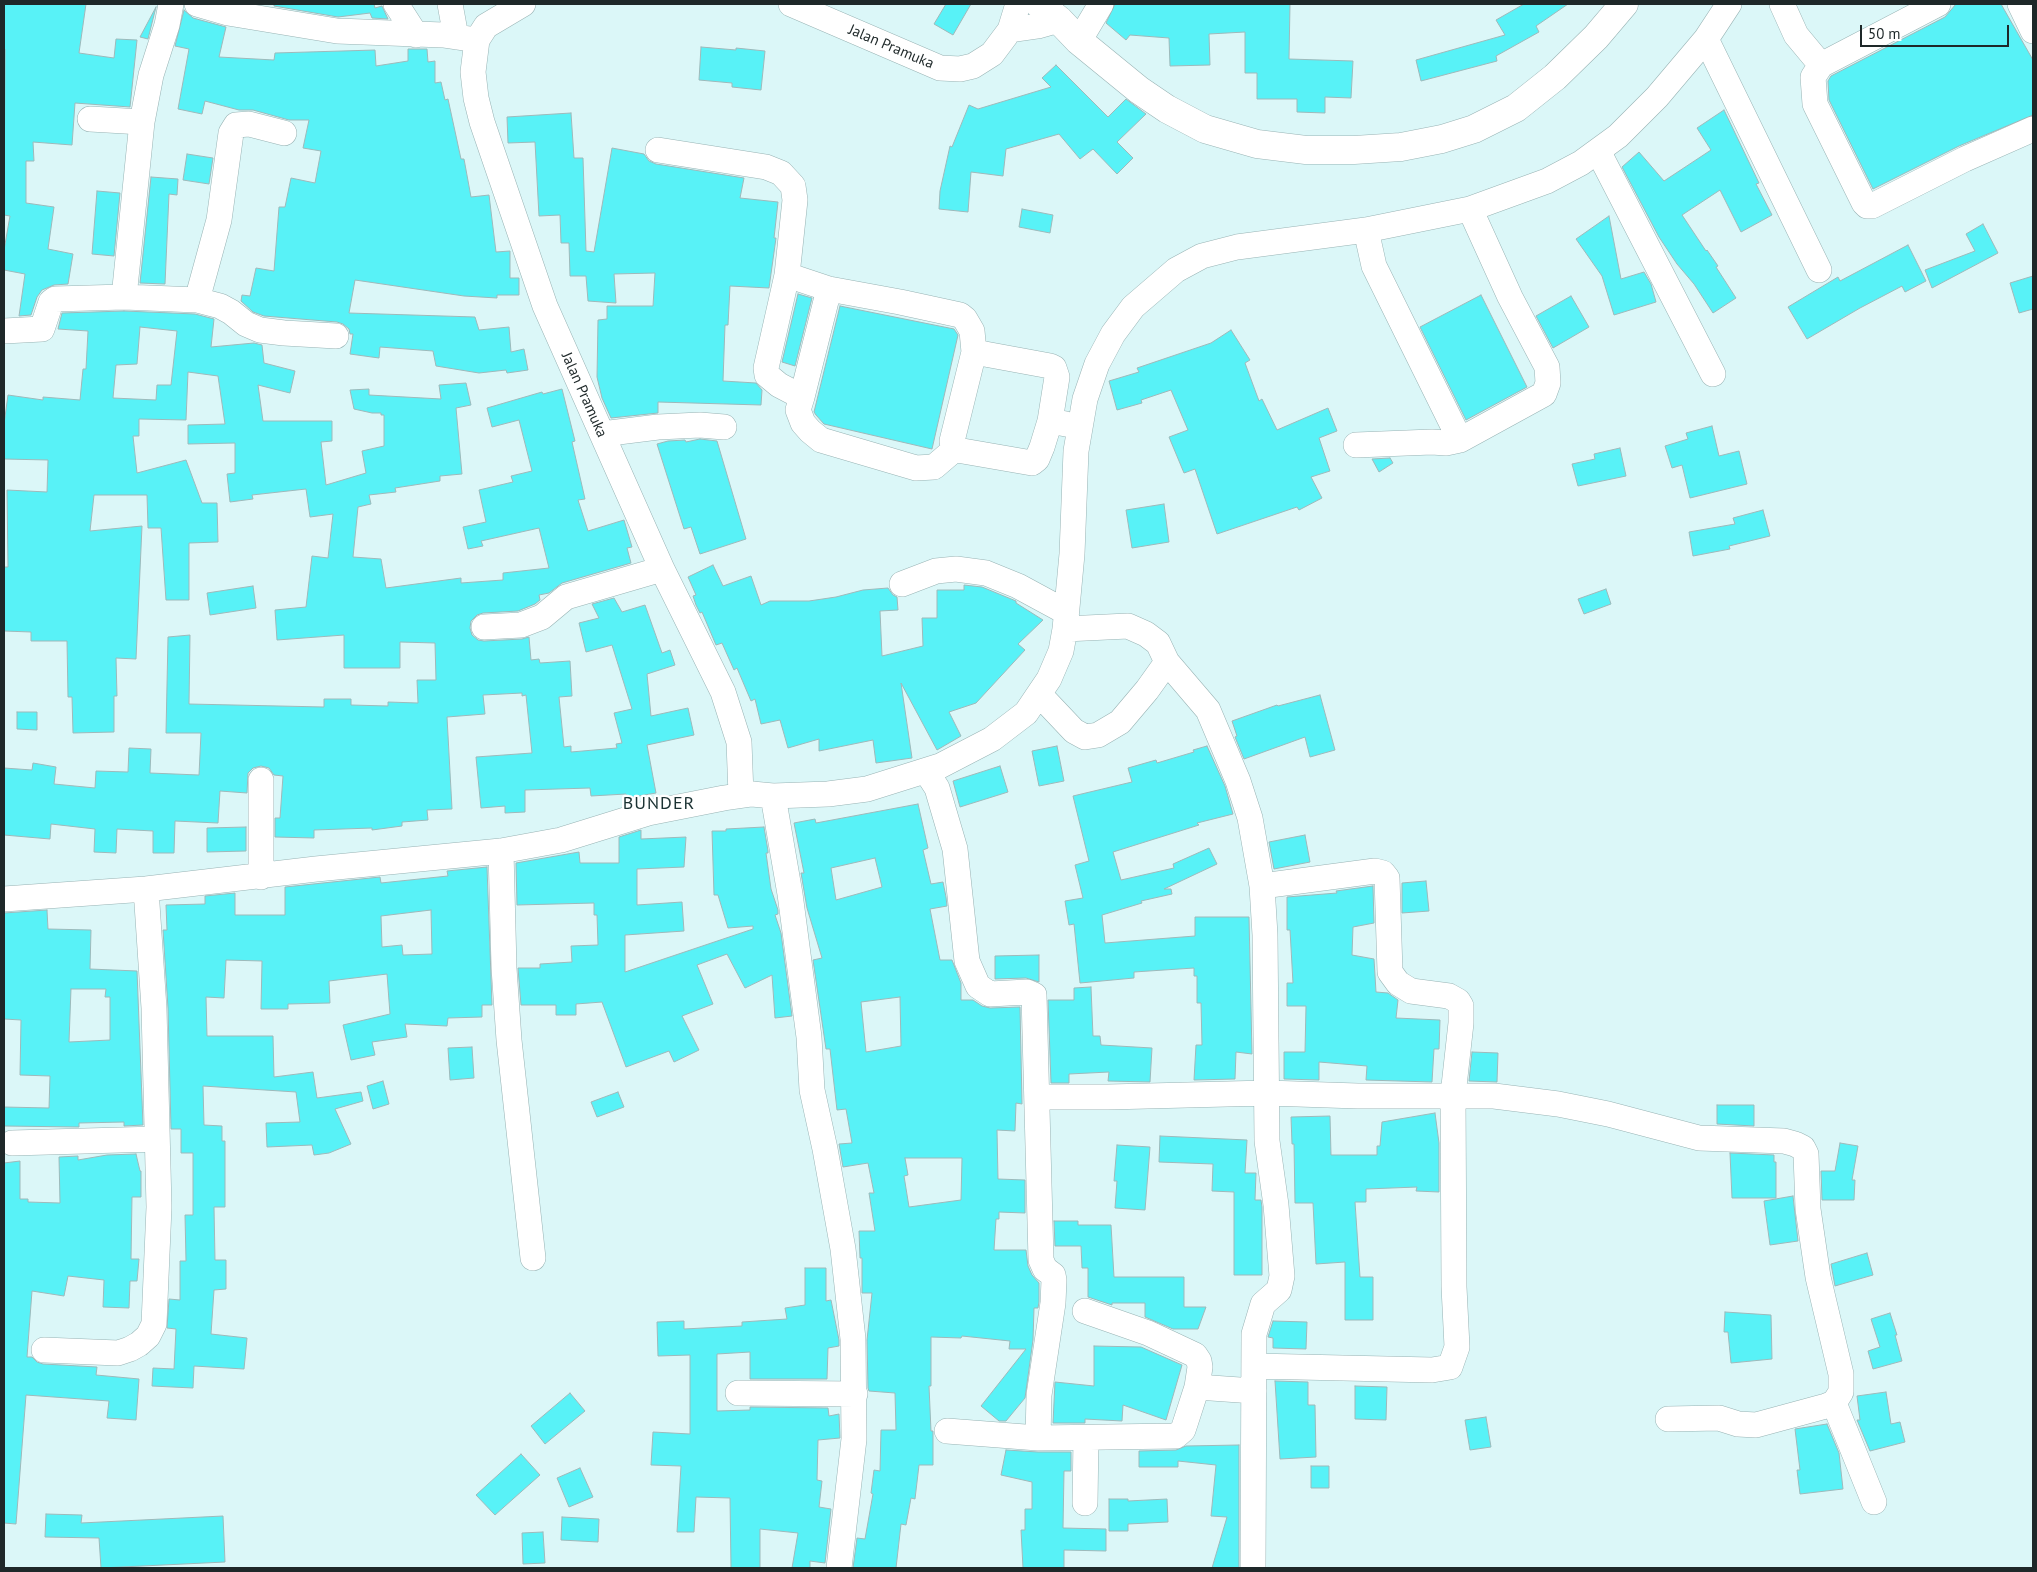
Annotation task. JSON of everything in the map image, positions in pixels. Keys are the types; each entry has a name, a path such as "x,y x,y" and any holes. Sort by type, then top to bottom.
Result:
{"highway":[{"path":"1040,7 1139,90 1167,110 1205,129 1257,144 1306,150 1401,147 1442,139 1474,129 1516,108 1554,77 1596,38 1624,4"}],"street":[{"path":"124,297 142,122 151,75 167,25 170,4"},
{"path":"197,4 228,13 338,31 467,38 522,4"},
{"path":"396,4 416,35"},
{"name":"Jalan Pramuka","path":"450,4 467,38 476,98 482,122 545,306 662,569 723,692 733,720 740,750 741,795"},
{"name":"Jalan Pramuka","path":"791,4 940,68 960,69 973,66 985,60 992,54 1010,30 1040,7"},
{"path":"1079,41 1101,4"},
{"path":"4,899 146,890 316,869 501,851 562,840 648,814 741,795 828,794 867,790 940,766 992,739 1026,713 1049,679 1061,651 1066,621 1072,554 1076,451 1085,399 1097,364 1113,334 1132,307 1176,270 1202,256 1237,247 1366,230 1470,209 1547,180 1581,163 1618,136 1656,97 1706,39 1730,4"},
{"path":"1782,4 1796,35 1821,65"},
{"path":"1938,4 1821,65 1813,77 1815,104 1867,206 1872,206 2033,129"},
{"path":"2020,4 2033,31"},
{"path":"1010,30 1038,26 1040,7"},
{"path":"1706,39 1819,270"},
{"path":"90,119 142,122"},
{"path":"197,300 219,220 230,132 236,125 249,124 284,133"},
{"path":"658,150 766,167 780,173 793,186 795,200 787,275 766,368 767,375 779,386 802,397"},
{"path":"1598,151 1713,374"},
{"path":"1356,445 1446,443 1460,440 1544,394 1548,383 1547,367 1510,297 1470,209"},
{"path":"1366,230 1374,266 1460,440"},
{"path":"787,275 829,289 960,315 969,323 972,330 974,352 952,441 955,449"},
{"path":"829,289 798,410 803,423 821,440 916,468 934,467 955,449"},
{"path":"4,331 42,329 51,302 55,299 124,297 197,300 220,306 246,324 260,330 336,336"},
{"path":"955,449 1032,463 1037,458 1042,447 1050,421 1056,377 1054,368 974,352"},
{"path":"1050,421 1080,426"},
{"path":"602,434 658,427 700,425 724,427"},
{"path":"484,627 521,625 542,617 566,597 662,569"},
{"path":"902,584 936,571 956,569 986,573 1018,586 1066,621 1128,626 1146,634 1158,643 1167,662 1208,710 1238,781 1250,818 1262,886 1265,936 1267,1141 1276,1205 1281,1286 1276,1294 1266,1301 1260,1310 1254,1334 1253,1568"},
{"path":"1039,694 1074,730 1085,737 1098,735 1120,722 1147,690 1167,662"},
{"path":"926,771 937,788 954,849 967,961 978,986 990,994 1027,992 1034,995 1041,1260 1045,1269 1053,1275 1054,1280 1053,1303 1039,1395 1038,1438"},
{"path":"261,780 261,877"},
{"path":"773,796 790,894 808,1037 812,1090 843,1249 853,1339 854,1439 839,1568"},
{"path":"501,851 508,1040 533,1258"},
{"path":"1254,1366 1432,1370 1450,1367 1457,1347 1454,1287 1453,1095 1462,1023 1461,1006 1458,1001 1449,996 1411,991 1398,983 1390,972 1387,878 1383,873 1375,871 1262,886"},
{"path":"44,1350 118,1353 130,1349 148,1336 154,1324 158,1207 157,1139 154,1008 146,890"},
{"path":"1038,1097 1267,1093 1358,1096 1494,1096 1558,1104 1608,1114 1699,1138 1784,1141 1802,1148 1807,1159 1808,1209 1818,1277 1841,1374 1841,1392 1834,1403 1756,1425 1738,1424 1719,1418 1668,1419"},
{"path":"12,1143 157,1139"},
{"path":"947,1431 1038,1438 1176,1436 1182,1430 1186,1421 1197,1388 1199,1360 1195,1355 1148,1332 1086,1311"},
{"path":"1197,1388 1254,1391"},
{"path":"738,1393 854,1394"},
{"path":"1834,1403 1874,1502"},
{"path":"1085,1503 1086,1438"}],"building":[{"path":"4,4 86,4 79,53 114,58 116,39 137,40 130,107 75,103 72,145 33,142 34,161 26,161 26,203 54,207 48,249 73,254 68,284 54,285 42,290 37,297 31,315 19,316 25,274 4,270 4,250 10,216 4,215"},
{"path":"274,4 374,4 375,8 382,6 388,19 372,18 370,13 338,17 274,6"},
{"path":"946,4 971,4 953,35 934,24"},
{"path":"1115,4 1290,4 1289,59 1353,61 1351,98 1325,97 1325,113 1297,112 1297,99 1257,99 1257,73 1245,73 1245,32 1209,34 1210,65 1170,66 1169,38 1130,35 1126,40 1106,23"},
{"path":"1524,4 1568,4 1536,26 1539,32 1496,56 1497,61 1421,81 1416,60 1505,35 1496,20"},
{"path":"1956,4 2001,4 2033,60 2033,115 1959,146 1873,189 1829,100 1828,81 1831,76 1945,17"},
{"path":"156,7 148,39 140,37"},
{"path":"184,10 193,18 226,27 219,57 274,60 275,53 375,50 376,66 408,61 408,49 427,49 428,62 435,61 435,83 441,82 445,100 448,99 461,159 464,159 471,197 489,195 496,252 510,251 510,278 519,278 519,295 497,295 497,298 464,296 355,280 349,313 475,317 479,330 509,327 511,352 524,349 528,370 507,373 506,370 479,373 436,366 433,351 380,347 379,358 350,354 353,334 350,334 349,329 343,324 264,316 253,312 241,301 242,295 250,296 256,268 274,271 279,207 285,207 291,178 315,183 321,151 303,148 309,120 289,120 253,110 239,110 205,101 202,114 178,109 189,49 175,46"},
{"path":"701,47 765,51 761,90 732,87 732,83 699,80"},
{"path":"1056,65 1108,117 1126,99 1146,114 1117,142 1133,158 1117,174 1093,149 1080,159 1059,134 1006,149 1003,176 971,172 968,212 939,209 940,191 950,146 952,147 969,105 978,109 1051,87 1042,78"},
{"path":"1724,110 1759,183 1756,184 1772,215 1741,232 1720,190 1682,215 1718,266 1716,267 1736,298 1713,313 1659,237 1622,167 1639,152 1664,181 1711,150 1697,128"},
{"path":"571,113 574,158 583,158 586,251 594,252 612,148 644,154 649,161 656,164 744,178 740,198 778,202 774,238 776,238 769,288 730,286 728,325 725,325 723,381 756,383 762,390 761,405 658,402 658,413 611,418 602,398 597,377 598,320 607,319 607,306 653,306 655,273 614,274 616,303 588,301 586,276 570,276 569,243 561,243 560,215 539,216 535,142 508,143 507,117"},
{"path":"187,154 213,158 209,184 183,180"},
{"path":"151,177 178,179 177,195 169,194 165,284 140,283"},
{"path":"97,191 120,193 114,256 92,254"},
{"path":"1022,209 1053,215 1050,233 1019,227"},
{"path":"1609,216 1621,279 1644,272 1651,284 1656,302 1614,315 1602,276 1576,239"},
{"path":"1983,224 1998,253 1932,288 1925,270 1975,251 1966,234"},
{"path":"1908,245 1926,281 1905,292 1902,286 1807,339 1788,307 1838,277 1840,281"},
{"path":"2033,276 2033,309 2019,313 2010,283"},
{"path":"798,294 812,298 795,366 782,362"},
{"path":"1481,295 1527,387 1466,420 1420,327"},
{"path":"1571,296 1589,327 1553,348 1536,316"},
{"path":"840,306 954,329 958,335 932,449 824,424 814,412"},
{"path":"124,311 195,314 214,319 211,347 254,343 262,345 264,363 295,371 290,393 258,385 263,421 332,421 332,441 321,442 326,485 366,473 362,451 384,446 384,415 354,409 350,390 369,389 369,395 441,399 439,385 466,383 471,405 456,408 462,474 440,476 440,481 395,488 396,492 369,495 371,504 358,507 353,557 381,559 386,588 461,578 461,583 503,580 503,573 549,568 539,528 481,541 483,546 468,549 463,527 486,522 479,490 513,482 511,476 532,471 519,420 492,427 487,408 542,392 543,394 562,389 575,441 572,442 585,499 578,500 588,531 624,520 632,547 627,548 631,563 562,583 549,593 539,595 540,600 535,604 518,611 477,615 471,621 470,628 472,635 478,640 484,641 529,637 531,660 539,659 540,663 570,661 572,696 559,697 564,747 571,746 571,752 617,748 616,744 622,743 614,713 632,709 612,645 586,652 579,623 599,618 592,604 614,598 622,612 645,605 662,653 670,650 675,665 647,674 651,716 688,708 694,735 647,745 656,793 627,798 626,794 591,796 590,788 525,790 525,812 505,813 505,806 481,808 476,757 532,753 526,695 522,696 522,693 483,695 485,714 447,717 452,809 427,810 428,820 402,822 402,826 372,830 372,828 314,830 314,838 275,837 275,818 280,818 283,776 274,775 269,768 261,766 253,768 248,773 247,793 220,791 218,823 175,821 174,853 153,853 153,831 117,829 116,853 94,852 95,829 51,824 50,839 4,835 4,768 32,770 33,763 56,767 54,784 95,788 96,771 128,772 129,748 151,749 150,773 199,775 201,733 166,733 168,637 190,635 189,704 324,707 324,699 351,699 351,705 388,706 388,702 418,703 417,680 436,680 435,643 400,642 400,668 344,668 344,635 277,640 275,610 306,607 312,556 328,558 333,514 310,517 306,489 252,495 253,499 230,502 227,474 235,473 235,443 188,444 188,425 225,424 218,376 188,372 186,420 139,419 139,436 133,436 137,473 186,460 202,503 217,503 218,542 189,543 189,600 166,600 161,528 148,528 147,495 94,495 90,531 142,526 136,659 116,658 117,696 114,696 114,732 73,733 72,697 68,697 67,641 31,641 31,632 4,631 4,567 8,567 7,490 47,492 48,460 4,459 4,424 8,395 43,400 43,397 80,400 83,369 86,369 88,331 58,329 62,313","holes":["140,327 177,331 171,385 157,385 156,400 113,398 116,365 137,364"]},
{"path":"1231,330 1250,360 1245,363 1259,401 1262,399 1277,430 1328,408 1337,431 1319,438 1330,471 1311,477 1322,498 1299,510 1297,507 1217,534 1195,469 1184,473 1169,437 1188,430 1171,390 1141,400 1142,403 1117,410 1109,381 1139,372 1137,368 1211,343"},
{"path":"1712,426 1719,456 1739,451 1747,484 1690,498 1682,465 1672,468 1665,446 1688,439 1686,433"},
{"path":"700,439 717,441 746,539 700,554 691,527 684,529 657,444 668,441 685,440 686,442"},
{"path":"1620,448 1626,476 1578,486 1572,464 1595,459 1594,454"},
{"path":"1390,458 1393,463 1379,472 1372,459"},
{"path":"1164,504 1169,542 1132,548 1126,510"},
{"path":"1763,510 1770,536 1729,546 1730,549 1693,556 1689,532 1735,524 1733,518"},
{"path":"713,565 723,586 751,576 761,605 770,601 809,601 863,590 888,588 897,597 898,610 880,611 882,656 923,646 922,618 937,618 937,590 964,590 964,585 982,587 1016,601 1016,603 1043,620 1018,644 1025,650 976,703 949,712 961,736 937,750 901,683 912,758 876,763 873,740 819,751 819,739 788,748 780,720 761,724 755,699 751,701 737,668 734,670 722,643 716,645 693,596 696,595 688,577"},
{"path":"253,586 256,608 210,615 207,593"},
{"path":"1606,589 1611,604 1584,614 1578,599"},
{"path":"1320,695 1335,750 1310,757 1305,737 1244,759 1235,737 1237,736 1232,721 1277,705"},
{"path":"17,712 37,712 37,730 17,729"},
{"path":"1057,746 1064,781 1039,786 1032,751"},
{"path":"1207,746 1225,786 1233,814 1197,823 1199,825 1113,852 1121,880 1174,868 1173,864 1209,848 1217,864 1164,889 1171,889 1172,894 1141,901 1142,903 1102,915 1105,943 1195,936 1195,917 1249,917 1252,1054 1236,1052 1235,1079 1194,1080 1196,1045 1202,1045 1201,1003 1197,1003 1197,976 1194,976 1194,968 1134,972 1134,978 1080,983 1074,924 1069,925 1065,901 1083,898 1075,865 1089,861 1073,796 1132,782 1128,768 1156,760 1157,763"},
{"path":"1000,766 1008,792 960,807 953,781"},
{"path":"918,804 928,848 923,850 931,884 943,882 946,897 947,906 930,909 940,960 952,960 961,983 961,1000 973,1000 982,1006 990,1008 1020,1007 1022,1104 1016,1103 1015,1131 997,1130 998,1179 1025,1180 1025,1213 999,1212 999,1219 996,1219 994,1250 1026,1250 1028,1266 1032,1275 1039,1283 1039,1302 1038,1308 1034,1308 1033,1340 1025,1398 1006,1421 999,1421 981,1406 1026,1349 1009,1349 1010,1341 962,1336 961,1338 931,1337 931,1386 929,1386 931,1431 933,1431 933,1465 919,1465 915,1499 911,1498 906,1525 901,1524 896,1568 853,1568 857,1538 865,1539 873,1494 871,1493 874,1470 880,1471 881,1430 896,1430 895,1393 869,1391 868,1388 867,1340 872,1293 862,1293 862,1258 860,1258 859,1231 875,1231 869,1193 874,1193 868,1163 843,1167 839,1144 852,1143 846,1109 837,1110 830,1049 826,1049 813,960 822,958 807,908 801,873 804,873 794,823 815,819 816,823","holes":["875,858 882,887 836,900 831,868","900,997 901,1046 866,1052 861,1002","905,1158 962,1158 961,1200 909,1207 904,1176 908,1175"]},
{"path":"246,827 246,851 207,852 207,828"},
{"path":"764,827 771,889 778,910 778,914 775,915 781,933 792,1016 775,1018 772,975 745,988 727,954 697,965 713,1004 682,1016 699,1050 674,1062 669,1051 626,1067 602,1002 576,1004 576,1015 556,1015 556,1005 521,1005 518,968 540,968 540,964 572,962 571,946 598,945 597,915 594,915 594,903 517,905 516,863 579,852 580,863 619,863 619,837 641,830 641,839 686,837 684,867 637,869 637,905 682,902 684,931 625,935 625,972 753,929 753,926 728,928 718,895 714,895 712,831"},
{"path":"1305,835 1310,862 1274,869 1269,842"},
{"path":"487,867 492,1005 482,1005 482,1017 448,1018 447,1026 405,1024 407,1037 372,1042 375,1055 351,1060 343,1025 390,1014 387,974 329,981 330,1003 288,1004 288,1009 261,1009 262,961 226,960 224,998 206,997 207,1036 273,1036 274,1077 313,1072 317,1098 361,1092 363,1101 335,1109 351,1144 329,1153 314,1155 312,1145 267,1147 266,1123 300,1122 296,1092 203,1086 204,1125 222,1126 222,1141 225,1141 225,1207 214,1207 215,1260 226,1260 226,1289 214,1290 211,1334 247,1338 244,1369 194,1366 193,1388 152,1386 153,1368 174,1369 176,1329 167,1328 169,1299 180,1300 180,1261 186,1261 185,1215 193,1215 193,1153 181,1153 181,1129 171,1129 168,1008 163,930 167,930 166,905 205,904 205,896 235,893 235,915 285,915 285,887 380,877 381,883 448,876 447,871","holes":["431,910 432,954 403,955 402,945 382,947 381,916"]},
{"path":"1426,881 1429,911 1402,913 1402,883"},
{"path":"1373,886 1374,923 1353,927 1352,955 1374,959 1376,992 1388,993 1398,1000 1396,1018 1440,1020 1439,1049 1434,1049 1432,1082 1366,1080 1367,1066 1319,1062 1319,1080 1284,1079 1284,1052 1305,1052 1306,1006 1287,1006 1287,983 1293,983 1290,930 1287,930 1287,897 1337,893 1336,891"},
{"path":"47,910 48,929 91,930 90,969 137,971 143,1125 124,1126 124,1122 79,1123 79,1127 4,1126 4,1107 49,1108 50,1076 20,1075 21,1020 4,1019 4,913","holes":["71,989 106,989 105,997 110,997 110,1040 69,1042"]},
{"path":"1039,955 1039,982 1026,978 995,979 995,956"},
{"path":"1091,987 1093,1036 1100,1036 1101,1045 1152,1048 1150,1082 1108,1081 1109,1072 1069,1074 1069,1083 1051,1083 1048,1000 1074,1000 1074,988"},
{"path":"472,1047 474,1078 450,1080 448,1048"},
{"path":"1472,1052 1498,1053 1497,1082 1469,1081"},
{"path":"383,1081 389,1104 373,1109 367,1086"},
{"path":"618,1092 624,1107 597,1117 591,1102"},
{"path":"1717,1105 1754,1105 1754,1126 1717,1124"},
{"path":"1435,1113 1439,1143 1439,1192 1416,1191 1417,1187 1366,1189 1366,1202 1355,1202 1360,1277 1373,1277 1373,1320 1345,1320 1345,1262 1316,1264 1313,1203 1295,1203 1294,1144 1292,1144 1291,1117 1330,1116 1331,1155 1377,1155 1377,1146 1380,1146 1382,1122"},
{"path":"1160,1136 1247,1140 1245,1173 1256,1173 1255,1200 1261,1200 1262,1207 1262,1275 1234,1275 1234,1192 1212,1191 1213,1164 1159,1162"},
{"path":"1840,1143 1858,1146 1852,1180 1855,1180 1854,1200 1822,1200 1821,1171 1835,1171"},
{"path":"1117,1145 1150,1147 1145,1210 1115,1208 1117,1181 1114,1181"},
{"path":"1730,1153 1774,1155 1774,1162 1776,1162 1776,1198 1732,1198"},
{"path":"136,1154 141,1171 141,1197 132,1197 131,1259 139,1259 137,1281 130,1281 129,1308 103,1307 104,1280 68,1276 64,1296 32,1291 27,1357 32,1357 37,1362 43,1364 97,1367 96,1375 139,1379 136,1420 107,1418 109,1401 26,1395 16,1524 4,1523 4,1163 20,1161 20,1199 28,1199 28,1202 60,1203 59,1157 78,1156 78,1160 107,1155"},
{"path":"1793,1196 1798,1241 1770,1245 1764,1201"},
{"path":"1054,1221 1078,1221 1078,1225 1111,1225 1114,1277 1184,1277 1184,1307 1206,1307 1198,1329 1173,1329 1145,1317 1145,1303 1112,1303 1112,1305 1088,1297 1088,1268 1082,1268 1081,1246 1055,1246"},
{"path":"1867,1253 1873,1275 1835,1286 1831,1264"},
{"path":"805,1268 826,1268 826,1301 831,1300 839,1340 839,1346 828,1348 827,1379 750,1379 750,1352 717,1354 717,1411 750,1410 750,1407 828,1408 829,1416 839,1414 840,1438 818,1440 817,1480 822,1481 819,1507 831,1509 825,1563 810,1561 810,1568 792,1568 798,1533 760,1529 760,1568 731,1568 730,1498 696,1497 694,1532 677,1532 681,1466 651,1465 653,1432 690,1434 690,1355 658,1356 657,1322 684,1321 684,1329 742,1326 742,1322 787,1319 785,1308 805,1305"},
{"path":"1725,1312 1771,1315 1772,1359 1731,1363 1728,1332 1724,1332"},
{"path":"1890,1313 1902,1361 1873,1369 1868,1351 1880,1347 1871,1319"},
{"path":"1273,1321 1307,1322 1306,1349 1273,1348 1273,1338 1268,1337"},
{"path":"1094,1346 1141,1347 1182,1365 1166,1420 1123,1405 1122,1421 1085,1419 1085,1423 1053,1423 1055,1382 1094,1386"},
{"path":"1275,1381 1308,1382 1308,1405 1315,1405 1316,1457 1280,1459"},
{"path":"1355,1386 1387,1387 1386,1420 1355,1419"},
{"path":"1886,1392 1891,1424 1900,1422 1905,1442 1870,1451 1857,1420 1860,1420 1857,1396"},
{"path":"570,1393 585,1411 545,1444 531,1426"},
{"path":"1486,1417 1491,1447 1470,1450 1465,1420"},
{"path":"1827,1424 1839,1453 1843,1489 1800,1494 1797,1470 1800,1470 1795,1429"},
{"path":"1239,1445 1239,1568 1212,1568 1227,1517 1211,1516 1216,1465 1178,1461 1178,1467 1139,1467 1139,1451 1176,1450 1186,1446"},
{"path":"1006,1450 1071,1452 1071,1471 1064,1471 1063,1528 1106,1529 1106,1551 1064,1550 1064,1568 1023,1568 1021,1530 1025,1530 1025,1509 1032,1509 1032,1482 1001,1475"},
{"path":"521,1454 540,1475 495,1515 476,1495"},
{"path":"1311,1466 1329,1466 1329,1488 1311,1488"},
{"path":"580,1468 593,1497 569,1507 557,1478"},
{"path":"1109,1499 1128,1499 1128,1501 1167,1499 1168,1522 1128,1524 1128,1531 1109,1531"},
{"path":"46,1514 82,1515 81,1523 223,1516 225,1562 101,1568 99,1538 45,1537"},
{"path":"562,1517 599,1519 598,1542 561,1540"},
{"path":"543,1532 545,1563 523,1564 522,1533"}],"district":[{"name":"BUNDER","path":"659,804"}]}
